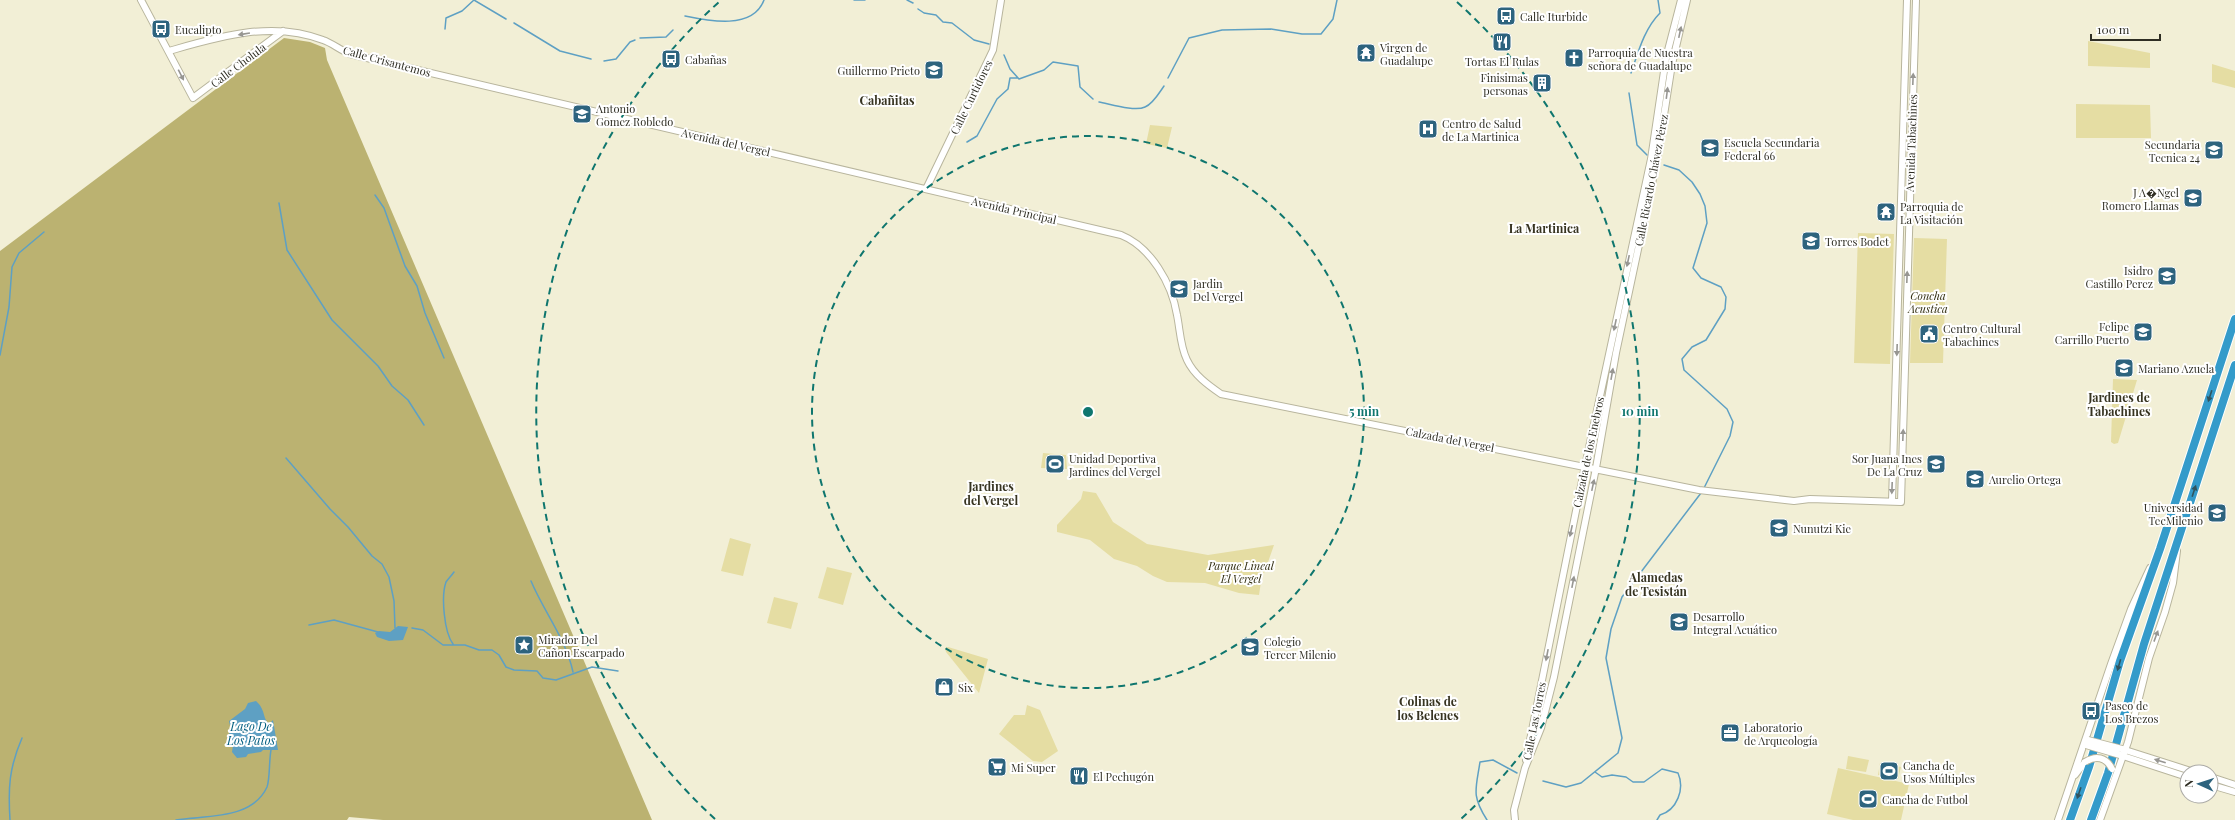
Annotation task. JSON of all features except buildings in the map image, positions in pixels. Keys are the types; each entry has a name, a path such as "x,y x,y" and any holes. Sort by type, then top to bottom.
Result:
{"highway":[{"path":"2070,820 2091,759 2120,661 2160,549 2235,319"},
{"path":"2091,820 2108,773 2144,644 2235,365"}],"street":[{"path":"141,0 169,51"},
{"name":"Calle Curtidores","path":"926,189 993,50 1001,0"},
{"name":"Calle Ricardo Chávez Pérez","path":"1623,287 1654,160 1666,58 1680,0"},
{"name":"Calle Ricardo Chávez Pérez","path":"1628,296 1672,64 1687,0"},
{"name":"Avenida Tabachines","path":"1892,501 1907,0"},
{"name":"Avenida Tabachines","path":"1901,502 1916,0"},
{"name":"Calle Crisantemos","path":"169,51 211,39 266,30 283,31 323,40 350,54 466,81"},
{"name":"Calle Cholula","path":"169,51 193,98 283,31"},
{"name":"Avenida del Vergel","path":"466,81 892,181"},
{"name":"Avenida Principal","path":"892,181 1113,233 1134,242 1156,266 1172,294 1181,343 1187,360 1200,378 1221,394"},
{"name":"Calzada de los Enebros","path":"1554,617 1623,287"},
{"name":"Calzada de los Enebros","path":"1566,620 1628,296"},
{"name":"Calzada del Vergel","path":"1221,394 1596,468 1699,490 1794,501 1810,499 1901,502"},
{"path":"2100,820 2128,742 2148,664 2173,583 2178,541"},
{"path":"2058,820 2071,779 2086,742 2133,605 2160,549"},
{"name":"Calle Las Torres","path":"1525,768 1554,617"},
{"name":"Calle Las Torres","path":"1525,768 1541,728 1566,620"},
{"path":"2086,742 2179,768"},
{"path":"2123,753 2179,774"},
{"path":"2071,779 2085,762 2094,758 2102,758 2108,762 2112,769 2111,790"},
{"path":"1514,819 1525,768"},
{"path":"2219,780 2235,785"},
{"path":"2219,787 2235,792"}],"green space":[{"path":"2088,41 2150,53 2150,68 2088,66"},
{"path":"2212,64 2235,71 2235,88 2212,82"},
{"path":"2076,104 2150,105 2151,138 2076,138"},
{"path":"1150,125 1172,127 1167,148 1146,144"},
{"path":"1858,233 1894,234 1890,364 1854,363"},
{"name":"Concha Acustica","path":"1914,238 1947,239 1943,363 1910,363"},
{"path":"2113,379 2137,380 2118,443 2114,444 2111,442"},
{"path":"1043,453 1066,455 1067,469 1041,468"},
{"name":"Parque Lineal El Vergel","path":"1083,491 1096,493 1113,522 1147,544 1208,555 1274,545 1261,582 1259,595 1239,593 1205,583 1167,582 1153,576 1137,566 1114,559 1090,540 1057,532 1057,525 1081,499"},
{"path":"730,538 751,544 743,576 721,571"},
{"path":"827,567 852,573 843,605 818,598"},
{"path":"774,597 798,603 791,629 767,623"},
{"path":"948,647 988,659 979,693 946,652 945,648"},
{"path":"1027,705 1040,710 1058,751 1042,762 1033,761 999,734 1014,715 1025,715"},
{"path":"1848,756 1869,760 1866,772 1846,769"},
{"name":"Cancha de Usos Múltiples","path":"1880,763 1901,767 1898,779 1878,775"},
{"name":"Cancha de Futbol","path":"1838,768 1909,784 1901,820 1853,820 1827,814"}],"shaded area":[{"path":"284,38 310,42 325,48 327,60 652,820 383,820 349,817 347,820 0,820 0,251"}],"water":[{"path":"398,626 408,627 403,640 389,641 377,637 375,633 379,631 390,632"},
{"name":"Lago De Los Patos","path":"256,701 261,707 265,719 269,724 273,720 278,750 263,750 261,752 248,754 246,757 237,758 232,752 233,745 231,740 233,737 229,734 231,730 229,721 245,709 248,703"}],"waterway":[{"path":"474,0 506,19"},
{"path":"445,29 446,18 462,11 474,0"},
{"path":"685,16 718,21 740,20 750,16 758,10 764,0"},
{"path":"854,0 865,0"},
{"path":"907,0 913,3"},
{"path":"1168,78 1189,38 1222,30 1271,29 1302,34 1321,34 1333,19 1337,0"},
{"path":"1631,73 1646,34 1654,19 1660,13 1658,0"},
{"path":"918,9 924,13 936,15 943,22 952,23 974,40 989,44"},
{"path":"514,23 560,51 591,59"},
{"path":"640,38 666,37 673,30"},
{"path":"604,61 616,59 630,42 635,40"},
{"path":"1004,55 1010,69 1019,79 1044,70 1053,62 1078,66 1080,87 1093,99"},
{"path":"967,142 977,136 997,99 1008,89 1010,78 1017,78"},
{"path":"1099,102 1135,109 1141,108 1148,106 1156,98 1164,86"},
{"path":"1629,93 1637,145 1647,155"},
{"path":"1664,165 1679,170 1692,182 1700,194 1705,206 1707,223 1693,268 1701,278 1721,287 1726,297 1725,309 1706,340 1692,347 1682,359 1684,370 1727,409 1733,422 1730,436 1704,488"},
{"path":"375,195 384,208 405,266 417,286 425,313 444,358"},
{"path":"279,203 287,250 332,320 378,366 392,386 408,400 424,425"},
{"path":"0,355 9,307 12,267 19,253 44,232"},
{"path":"286,458 372,556 382,564 389,577 394,601 395,628"},
{"path":"1543,781 1566,787 1581,783 1618,753 1622,738 1606,658 1611,629 1622,597 1701,493"},
{"path":"453,644 447,631 444,614 444,588 446,582 454,572"},
{"path":"531,581 560,637 570,660 573,672"},
{"path":"309,625 334,620 378,632"},
{"path":"412,628 423,630 443,645 465,645 479,650 492,650 499,655 506,667 514,670 537,671 543,678 556,680 592,667 618,671"},
{"path":"10,820 10,778 14,759 22,738"},
{"path":"176,820 227,814 240,811 251,805 260,798 267,787 271,750"},
{"path":"1487,820 1479,804 1476,792 1480,762 1493,760 1517,773"},
{"path":"1595,772 1602,777 1612,775 1626,777 1633,782 1644,782 1662,769 1678,773 1681,786 1678,798 1671,809 1660,815 1657,820"}],"place":[{"name":"Calle Iturbide","path":"1506,16"},
{"name":"Eucalipto","path":"161,29"},
{"name":"Tortas El Rulas","path":"1502,42"},
{"name":"Virgen de Guadalupe","path":"1366,53"},
{"name":"Parroquia de Nuestra señora de Guadalupe","path":"1574,58"},
{"name":"Cabañas","path":"671,59"},
{"name":"Guillermo Prieto","path":"934,70"},
{"name":"Finisimas personas","path":"1542,83"},
{"name":"Antonio Gomez Robledo","path":"582,114"},
{"name":"Centro de Salud de La Martinica","path":"1428,129"},
{"name":"Escuela Secundaria Federal 66","path":"1710,148"},
{"name":"Secundaria Tecnica 24","path":"2214,150"},
{"name":"J A�Ngel Romero Llamas","path":"2193,198"},
{"name":"Parroquia de La Visitación","path":"1886,212"},
{"name":"Torres Bodet","path":"1811,241"},
{"name":"Isidro Castillo Perez","path":"2167,276"},
{"name":"Jardin Del Vergel","path":"1179,289"},
{"name":"Felipe Carrillo Puerto","path":"2143,332"},
{"name":"Centro Cultural Tabachines","path":"1929,334"},
{"name":"Mariano Azuela","path":"2124,368"},
{"name":"Unidad Deportiva Jardines del Vergel","path":"1055,464"},
{"name":"Sor Juana Ines De La Cruz","path":"1936,464"},
{"name":"Aurelio Ortega","path":"1975,479"},
{"name":"Universidad TecMilenio","path":"2217,513"},
{"name":"Nunutzi Kie","path":"1779,528"},
{"name":"Desarrollo Integral Acuático","path":"1679,622"},
{"name":"Mirador Del Cañon Escarpado","path":"524,645"},
{"name":"Colegio Tercer Milenio","path":"1250,647"},
{"name":"Six","path":"944,687"},
{"name":"Paseo de Los Brezos","path":"2091,711"},
{"name":"Laboratorio de Arqueología","path":"1730,733"},
{"name":"Mi Super","path":"997,767"},
{"name":"Cancha de Usos Múltiples","path":"1889,771"},
{"name":"El Pechugón","path":"1079,776"},
{"name":"Cancha de Futbol","path":"1868,799"}],"district":[{"name":"Cabañitas","path":"887,100"},
{"name":"La Martinica","path":"1544,228"},
{"name":"Jardines de Tabachines","path":"2119,404"},
{"name":"Jardines del Vergel","path":"991,493"},
{"name":"Alamedas de Tesistán","path":"1656,584"},
{"name":"Colinas de los Belenes","path":"1428,708"}]}
